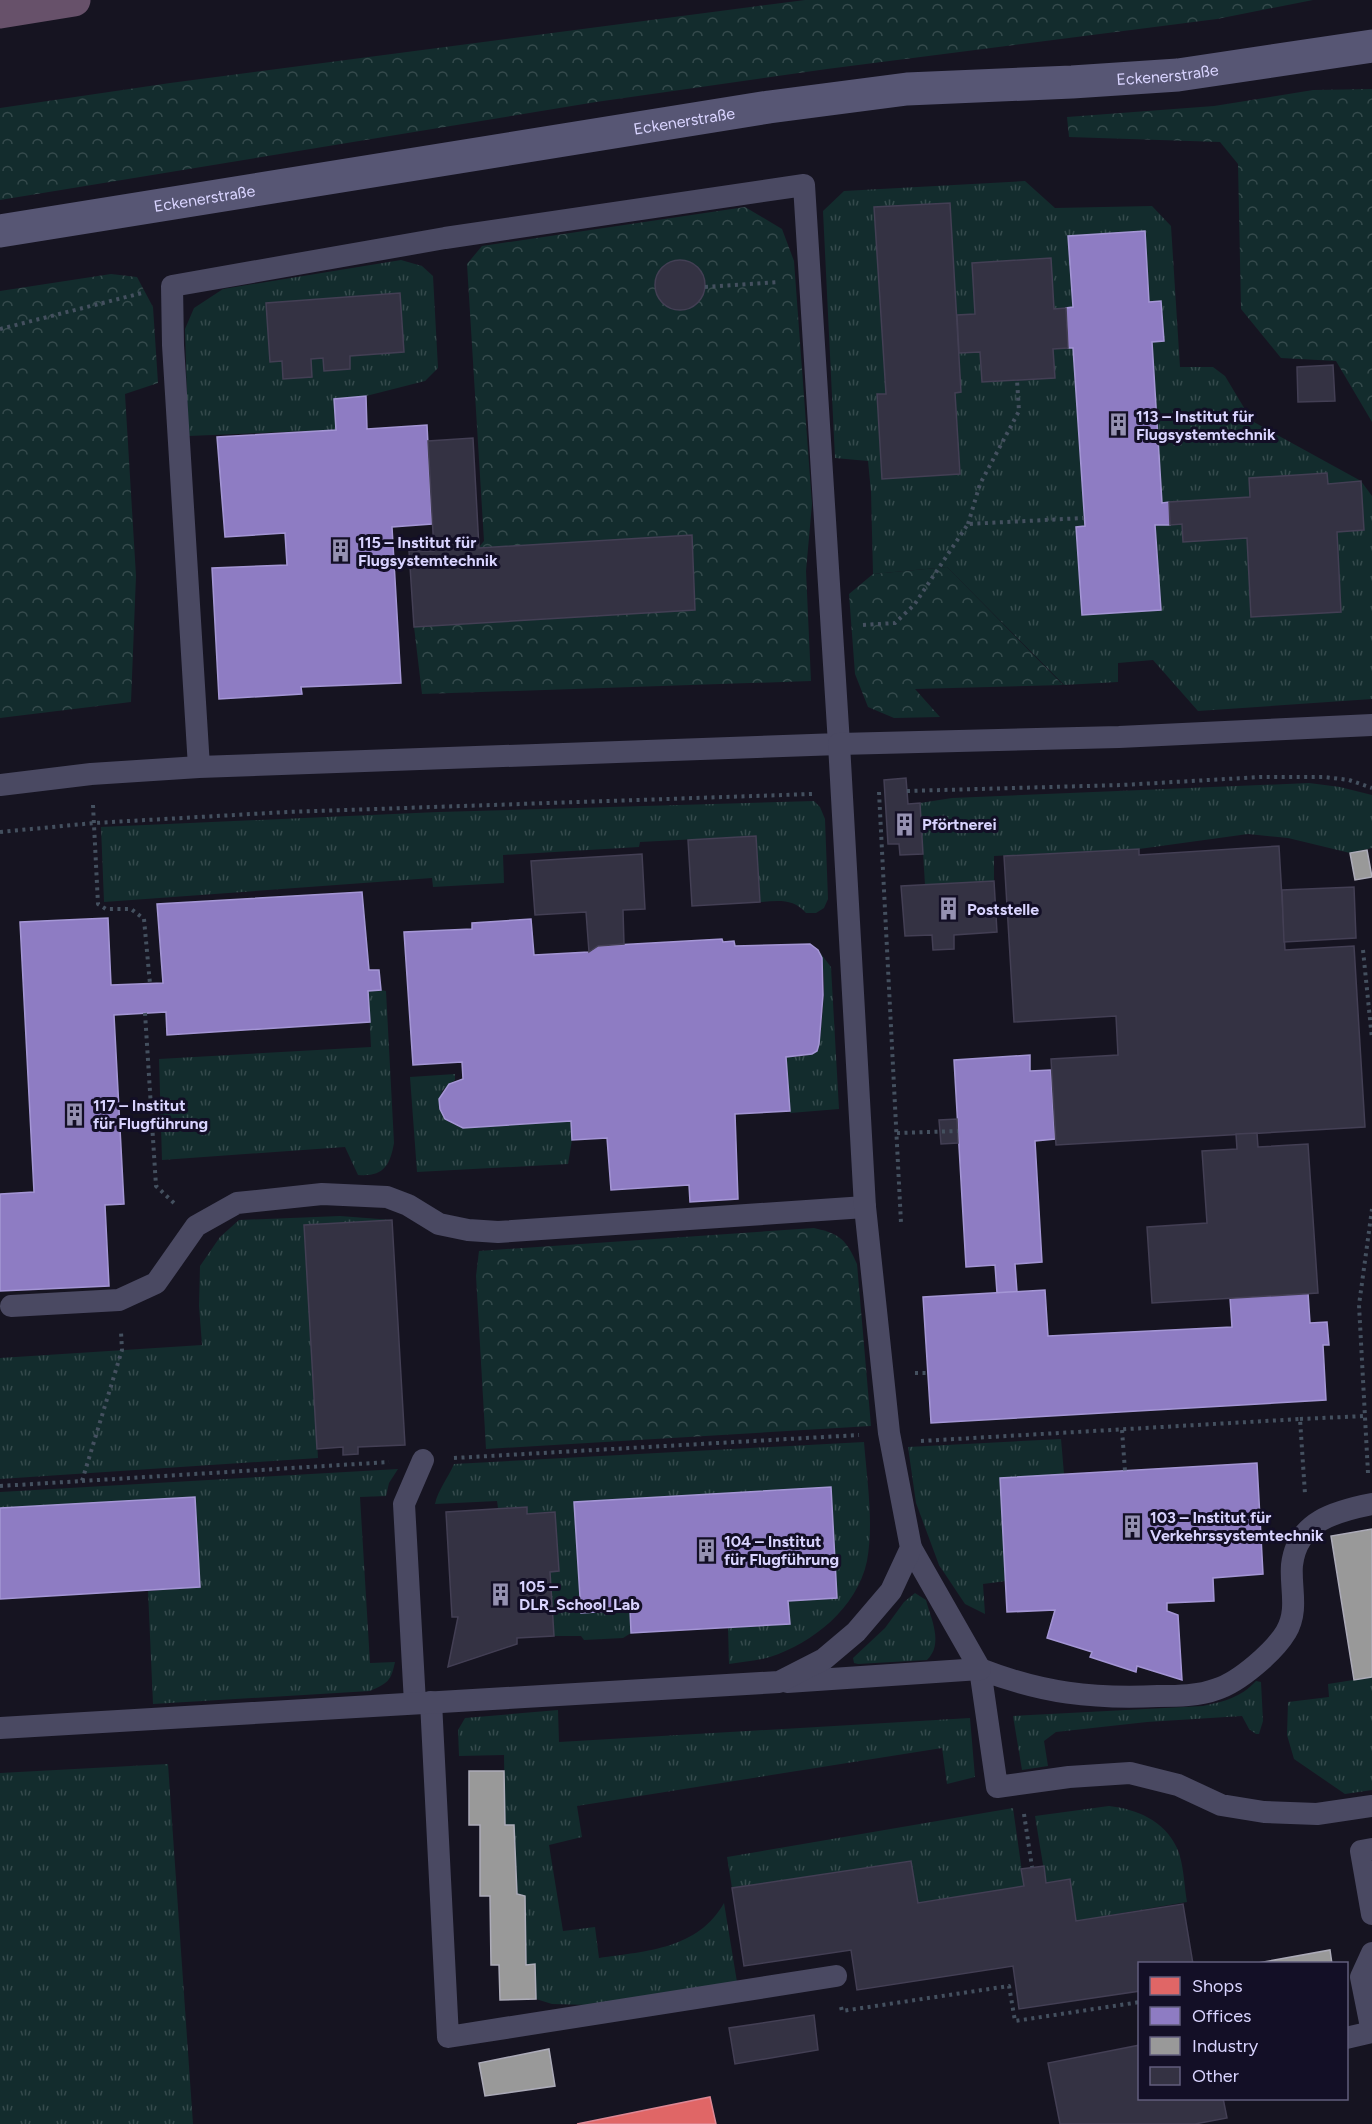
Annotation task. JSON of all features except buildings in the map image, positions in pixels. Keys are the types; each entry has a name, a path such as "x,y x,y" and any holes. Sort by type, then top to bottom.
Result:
{"highway":[{"path":"0,12 74,0"}],"main road":[{"name":"Eckenerstraße","path":"0,231 769,107 907,89 1178,75 1372,45"}],"lane":[{"path":"199,767 174,357 172,286 445,238 804,185 865,1208 889,1433 911,1548 980,1669 997,1787 1069,1777 1130,1773 1178,1785 1221,1805 1264,1812 1317,1814 1372,1806"},
{"path":"0,785 91,774 199,767 838,744 1119,737 1372,725"},
{"path":"11,1306 119,1300 156,1283 196,1226 237,1203 322,1194 387,1197 408,1205 439,1224 468,1230 498,1232 865,1208"},
{"path":"423,1460 404,1504 423,1702 448,2037 836,1976"},
{"path":"0,1728 980,1669 1015,1683 1055,1692 1121,1698 1182,1696 1217,1689 1248,1671 1274,1648 1287,1630 1294,1601 1292,1564 1300,1540 1315,1523 1337,1511 1371,1504"},
{"path":"779,1682 824,1659 856,1632 891,1591 911,1548"},
{"path":"1372,1849 1362,1851 1372,1914"},
{"path":"1348,2038 1372,2032 1361,1977 1372,1953"}],"path":[{"path":"705,287 810,280"},
{"path":"0,329 172,286"},
{"path":"831,627 895,623 914,605 968,524 981,484 1019,411 1017,380"},
{"path":"968,524 1084,518"},
{"path":"91,774 98,904 106,909 131,909 144,919 150,984"},
{"path":"906,791 1122,785 1261,777 1324,777 1349,780 1372,788"},
{"path":"879,792 902,1234"},
{"path":"0,832 94,823 286,812 885,792"},
{"path":"1363,950 1372,1039"},
{"path":"146,1013 156,1186 196,1226"},
{"path":"897,1133 958,1131"},
{"path":"1371,1504 1359,1305 1372,1209"},
{"path":"82,1481 122,1350 119,1300"},
{"path":"908,1374 928,1373"},
{"path":"0,1486 911,1431 914,1442 1365,1416"},
{"path":"1300,1419 1306,1503 1315,1523"},
{"path":"1122,1430 1125,1471"},
{"path":"1019,1784 1032,1868"},
{"path":"836,1976 842,2011 1009,1986 1015,2021 1138,2002"}],"green space":[{"path":"805,0 1313,0 1217,19 827,69 596,102 0,200 0,108 170,83"},
{"path":"1372,89 1372,422 1336,361 1281,358 1241,309 1238,164 1220,142 1069,137 1067,117 1214,106 1313,90"},
{"path":"1025,181 1055,208 1152,206 1171,226 1180,367 1213,367 1225,376 1252,421 1361,481 1372,496 1372,699 1198,711 1153,660 1118,663 1118,682 1064,685 947,567 873,574 868,461 835,458 823,211 844,191"},
{"path":"745,207 782,229 794,261 812,504 806,571 811,681 422,694 414,627 484,541 467,264 482,246"},
{"path":"401,260 422,266 433,276 438,368 425,381 366,396 334,399 336,430 188,436 185,329 194,308 223,289"},
{"path":"111,274 137,277 153,307 158,383 125,394 136,576 131,702 0,718 0,291"},
{"path":"947,567 1064,685 915,689 940,717 894,718 868,707 855,674 849,594 873,574"},
{"path":"1309,783 1340,787 1372,795 1372,848 1350,853 1288,838 1248,834 1139,849 994,856 994,881 925,885 920,803 952,798"},
{"path":"814,801 820,807 825,819 828,899 824,908 816,913 806,913 796,905 785,901 760,902 756,836 640,842 639,847 503,855 504,883 433,887 432,878 104,902 101,827 438,812"},
{"path":"818,950 831,967 839,1109 790,1113 786,1057 810,1054 817,1049 819,1044 824,984"},
{"path":"368,991 386,991 394,1143 387,1164 379,1172 358,1175 345,1147 162,1160 159,1059 371,1047"},
{"path":"455,1074 455,1080 443,1090 439,1099 440,1109 445,1119 462,1128 571,1121 572,1140 568,1164 417,1172 410,1077"},
{"path":"340,1216 392,1220 304,1225 318,1458 0,1479 0,1358 202,1345 199,1306 200,1266 220,1237 239,1220"},
{"path":"814,1228 842,1239 857,1264 871,1426 486,1449 476,1276 479,1251"},
{"path":"1061,1439 1064,1474 1000,1478 1006,1581 983,1584 985,1614 965,1604 939,1565 916,1503 908,1447"},
{"path":"864,1442 870,1532 867,1561 854,1594 831,1621 802,1643 770,1657 750,1661 729,1664 728,1628 789,1624 788,1601 837,1598 831,1488 574,1502 581,1613 630,1610 631,1633 623,1638 584,1640 581,1636 554,1636 550,1572 559,1570 555,1512 527,1514 526,1507 498,1508 497,1501 435,1504 454,1464"},
{"path":"398,1469 389,1483 386,1496 360,1497 370,1663 395,1662 388,1681 370,1691 153,1704 148,1591 200,1587 195,1498 0,1508 0,1492"},
{"path":"915,1593 926,1600 935,1631 935,1647 927,1660 854,1663 853,1658 885,1628 904,1602"},
{"path":"1372,1677 1372,1790 1345,1794 1294,1759 1287,1735 1288,1702 1329,1697 1328,1684"},
{"path":"1256,1681 1261,1682 1263,1721 1259,1734 1249,1729 1242,1716 1147,1722 1056,1732 1044,1741 1048,1766 1022,1770 1013,1716 1203,1706 1238,1695"},
{"path":"558,1710 559,1742 970,1718 975,1777 947,1784 942,1748 577,1806 582,1837 549,1845 563,1931 595,1927 599,1958 653,1950 686,1939 700,1930 724,1903 737,1982 589,2005 552,2004 536,1999 535,1965 526,1965 525,1896 517,1894 514,1826 505,1825 504,1755 459,1756 458,1730 465,1718"},
{"path":"168,1764 193,2124 0,2124 0,1773"},
{"path":"1109,1806 1139,1813 1165,1830 1177,1848 1181,1861 1187,1902 1076,1921 1070,1879 1046,1883 1035,1816"},
{"path":"1013,1808 1024,1886 918,1903 911,1861 732,1888 727,1857"}],"place":[{"name":"113 – Institut für Flugsystemtechnik","path":"1118,425"},
{"name":"115 – Institut für Flugsystemtechnik","path":"340,551"},
{"name":"Pförtnerei","path":"904,824"},
{"name":"Poststelle","path":"949,909"},
{"name":"117 – Institut für Flugführung","path":"75,1114"},
{"name":"103 – Institut für Verkehrssystemtechnik","path":"1132,1526"},
{"name":"104 – Institut für Flugführung","path":"706,1550"},
{"name":"105 – DLR_School_Lab","path":"501,1595"}]}
